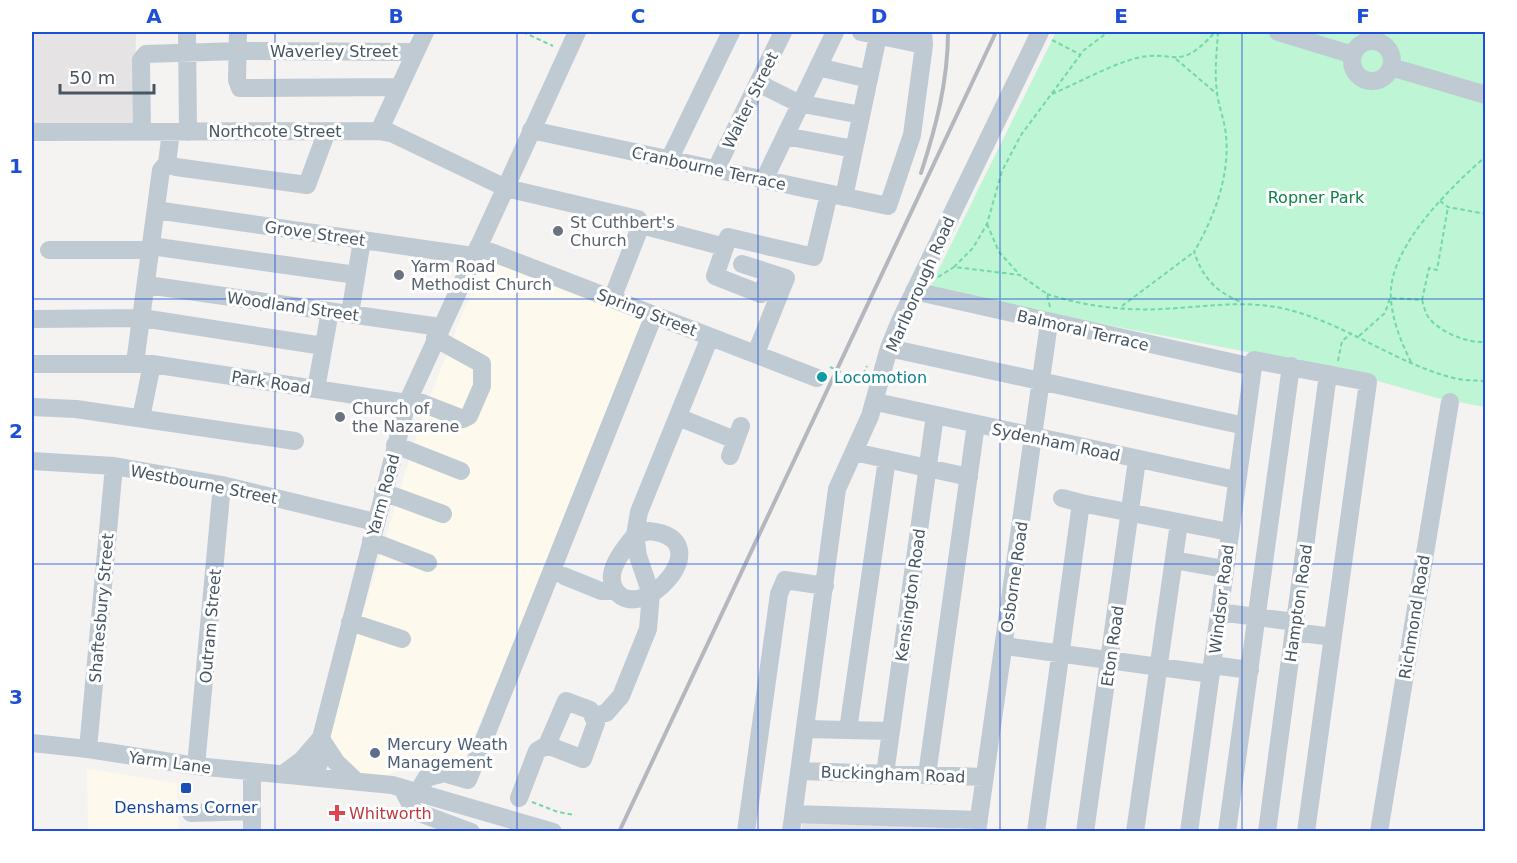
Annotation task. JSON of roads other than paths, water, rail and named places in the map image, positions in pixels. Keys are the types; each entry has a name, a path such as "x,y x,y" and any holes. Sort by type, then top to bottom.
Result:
{"street":[{"path":"141,418 147,386 143,363 142,318 161,170 167,163 180,132 187,32"},
{"path":"238,32 237,80 240,88 398,87"},
{"path":"379,131 425,32"},
{"name":"Yarm Road","path":"309,776 317,770 321,759 321,738 408,401 577,32"},
{"path":"669,160 731,32"},
{"name":"Walter Street","path":"716,170 783,32"},
{"path":"765,180 835,32"},
{"path":"1278,32 1353,55"},
{"path":"770,273 761,294 715,276 728,237 814,256 854,149 869,79 869,34 924,38"},
{"name":"Marlborough Road","path":"793,823 837,489 876,402 889,348 914,291 1043,35"},
{"path":"1382,37 1389,50 1391,67 1383,78 1370,81 1363,79 1354,69 1353,55 1356,49 1367,41 1382,37"},
{"name":"Cranbourne Terrace","path":"531,130 888,206 912,135 924,38"},
{"name":"Waverley Street","path":"142,131 141,60 146,54 239,51 415,52"},
{"path":"818,67 869,79"},
{"path":"1391,67 1485,95"},
{"path":"758,83 801,103 861,115"},
{"path":"167,163 176,167 307,185 327,131"},
{"name":"Northcote Street","path":"32,132 379,131 391,133 506,188 638,219 641,225"},
{"path":"785,136 854,149"},
{"name":"Grove Street","path":"156,210 362,240 476,251"},
{"path":"612,299 641,225 725,247"},
{"path":"350,314 362,240"},
{"path":"49,250 151,248 356,275"},
{"name":"Spring Street","path":"476,251 756,353 823,372"},
{"path":"742,264 786,278 756,353"},
{"name":"Woodland Street","path":"147,285 350,314 438,332"},
{"name":"Balmoral Terrace","path":"914,291 1253,368"},
{"path":"316,389 330,311"},
{"path":"471,831 414,811 410,790 426,778 444,773 468,780 654,315"},
{"path":"32,319 142,318 323,346"},
{"name":"Osborne Road","path":"978,826 1049,323"},
{"name":"Park Road","path":"32,364 143,363 408,401 463,419 469,416 482,386 482,364 438,332"},
{"path":"593,716 606,713 621,696 648,629 651,594 638,556 635,534 639,512 710,336"},
{"path":"889,348 1245,426"},
{"path":"1253,368 1254,360 1368,382 1306,831"},
{"path":"1227,831 1291,366"},
{"name":"Windsor Road","path":"1189,831 1253,368"},
{"name":"Hampton Road","path":"1267,831 1331,374"},
{"name":"Sydenham Road","path":"876,402 1236,480"},
{"name":"Richmond Road","path":"1379,831 1450,402"},
{"path":"32,406 141,418 295,441"},
{"name":"Kensington Road","path":"885,774 935,416"},
{"path":"678,417 735,441"},
{"path":"927,776 976,424"},
{"path":"395,446 461,471"},
{"path":"854,452 969,477"},
{"path":"848,730 887,459"},
{"name":"Westbourne Street","path":"32,460 114,466 222,485 375,522"},
{"name":"Eton Road","path":"1085,831 1137,460"},
{"name":"Shaftesbury Street","path":"88,749 114,466"},
{"name":"Outram Street","path":"196,766 222,485"},
{"path":"383,492 443,514"},
{"path":"1062,498 1229,532"},
{"path":"1036,831 1081,503"},
{"path":"1135,831 1179,523"},
{"path":"564,576 601,591 615,591 626,598 641,599 661,587 673,573 679,555 678,548 668,535 649,531 635,534 613,572 612,581 615,591"},
{"path":"371,541 428,563"},
{"path":"1174,560 1224,569"},
{"path":"746,831 753,742 779,594 785,580 825,586"},
{"path":"1219,612 1258,618 1333,637"},
{"path":"350,622 402,639"},
{"path":"1005,646 1158,668 1250,670"},
{"path":"521,799 537,751 548,745 559,698 590,710 596,723 590,762 548,745"},
{"path":"805,729 891,731"},
{"path":"321,738 336,762 356,780"},
{"name":"Yarm Road","path":"283,774 302,760 321,738"},
{"name":"Yarm Lane","path":"32,743 88,749 196,766 356,780 410,790 553,831"},
{"name":"Buckingham Road","path":"800,771 985,777"},
{"path":"252,772 252,831"},
{"path":"191,813 252,812"},
{"path":"793,823 978,826"}],"railway":[{"path":"921,173 940,104 946,68 948,32"},
{"path":"619,832 996,32"}],"place":[{"name":"St Cuthbert's Church","path":"558,231"},
{"name":"Yarm Road Methodist Church","path":"399,275"},
{"name":"Locomotion","path":"822,377"},
{"name":"Church of the Nazarene","path":"340,417"},
{"name":"Mercury Weath Management","path":"375,753"},
{"name":"Denshams Corner","path":"186,788"},
{"name":"Whitworth","path":"337,813"}],"park label":[{"name":"Ropner Park","path":"1316,197"}]}
